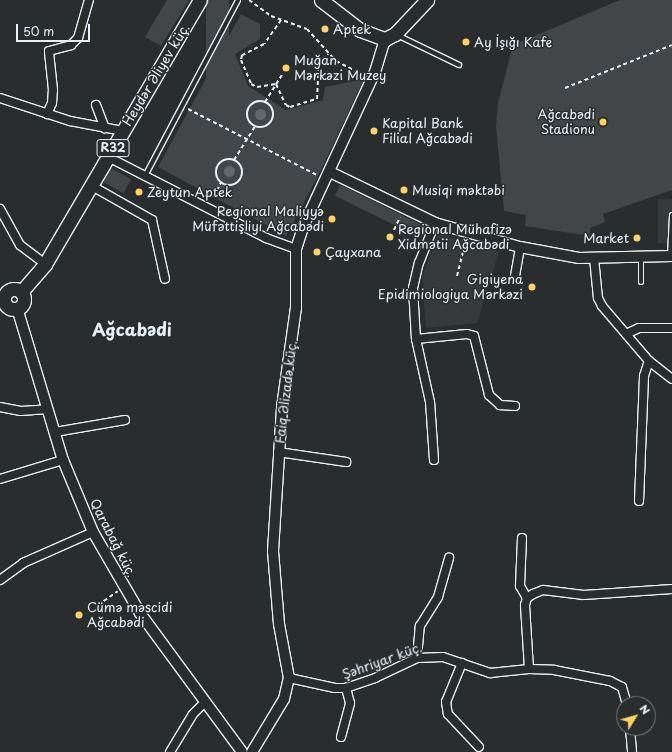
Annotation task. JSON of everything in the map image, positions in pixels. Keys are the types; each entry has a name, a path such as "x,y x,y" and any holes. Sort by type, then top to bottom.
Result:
{"main road":[{"name":"Heydər Əliyev küç.","path":"7,306 4,297 7,292 12,289 21,292 45,264 200,0"},
{"path":"321,0 360,30 390,36"},
{"name":"Faiq Əlizadə küç.","path":"390,36 427,0"}],"street":[{"path":"47,114 52,103 53,90 49,51 71,45 78,38 89,0"},
{"name":"Faiq Əlizadə küç.","path":"252,752 284,699 289,678 279,624 273,551 278,452 296,308 296,249 303,227 330,172 390,36"},
{"path":"0,98 47,114 122,131"},
{"path":"96,105 105,128"},
{"path":"108,157 266,238 296,249"},
{"path":"330,172 435,223 468,234 520,247 567,256 594,258 671,256"},
{"path":"92,186 152,220 165,280"},
{"path":"0,209 20,245 45,264"},
{"path":"434,460 430,402 416,339 414,276 435,223"},
{"path":"515,276 520,247"},
{"path":"594,258 598,298 611,318 649,361 672,379"},
{"name":"Qarabağ küç.","path":"7,306 48,409 63,460 93,532 124,587 242,752"},
{"path":"626,334 639,328 672,328"},
{"path":"416,339 468,334 474,336 489,395 500,406 515,406"},
{"path":"639,501 644,376 649,361"},
{"path":"0,407 21,411 48,409"},
{"path":"55,432 125,420"},
{"path":"278,452 346,462"},
{"path":"0,479 63,460"},
{"path":"0,580 23,563 93,532"},
{"path":"522,538 520,586 527,598 525,605 529,669"},
{"path":"417,658 420,626 438,597 448,558"},
{"path":"527,598 543,590 584,595 672,589"},
{"name":"Şəhriyar küç.","path":"289,678 335,688 346,688 375,678 417,658 443,657 490,672 529,669 554,670 616,683 626,692 626,696"},
{"path":"462,662 446,702 448,714 479,747"},
{"path":"341,737 350,704 346,688"},
{"path":"170,752 180,732 206,702"},
{"path":"631,736 632,752"}],"lane":[{"path":"145,176 238,0"},
{"path":"390,36 459,65"},
{"path":"671,256 672,215"},
{"path":"641,257 641,282"}],"path":[{"path":"249,0 281,20 307,29 328,54 343,66 372,79"},
{"path":"276,84 257,87 251,84 241,60 242,55 264,44 281,20"},
{"path":"564,88 672,45"},
{"path":"276,84 286,105 290,107 317,99 319,66 328,54"},
{"path":"265,102 282,75"},
{"path":"259,101 265,102 270,106 272,118 264,126 254,126 248,119 249,108 259,101"},
{"path":"181,106 248,138 318,176"},
{"path":"234,160 254,126"},
{"path":"221,182 218,177 218,165 222,161 234,160"},
{"path":"221,182 233,184 238,181 242,169 234,160"},
{"path":"214,197 221,182"},
{"path":"394,230 404,209"},
{"path":"457,276 468,234"},
{"path":"98,605 124,587"}],"shaded area":[{"path":"167,0 189,0 161,46 145,37"},
{"path":"206,0 229,0 229,172 206,172"},
{"path":"620,0 672,0 672,190 603,214 605,222 590,228 590,236 525,226 526,215 504,211 496,126 498,103 513,45"},
{"path":"241,14 260,24 260,39 235,54 248,86 286,110 323,100 325,87 364,79 318,176 286,236 158,167"},
{"path":"258,109 262,109 264,110 264,118 258,119 255,116 255,112"},
{"path":"227,166 231,166 233,167 233,175 227,176 224,173 224,169"},
{"path":"111,168 131,179 123,193 103,182"},
{"path":"340,185 424,226 418,237 335,196"},
{"path":"658,199 672,199 672,243 658,243"},
{"path":"438,233 499,252 477,323 426,328 422,277"}],"place":[{"name":"Aptek","path":"325,29"},
{"name":"Ay İşığı Kafe","path":"466,42"},
{"name":"Muğan Mərkəzi Muzey","path":"286,68"},
{"name":"Ağcabədi Stadionu","path":"603,122"},
{"name":"Kapital Bank Filial Ağcabədi","path":"374,131"},
{"name":"Musiqi məktəbi","path":"404,190"},
{"name":"Zeytun Aptek","path":"139,192"},
{"name":"Regional Maliyyə Müfəttişliyi Ağcabədi","path":"332,219"},
{"name":"Regional Mühafizə Xidmətii Ağcabədi","path":"390,237"},
{"name":"Market","path":"637,238"},
{"name":"Çayxana","path":"317,252"},
{"name":"Gigiyena Epidimiologiya Mərkəzi","path":"532,287"},
{"name":"Cümə məscidi Ağcabədi","path":"79,615"}],"district":[{"name":"Ağcabədi","path":"132,330"}]}
